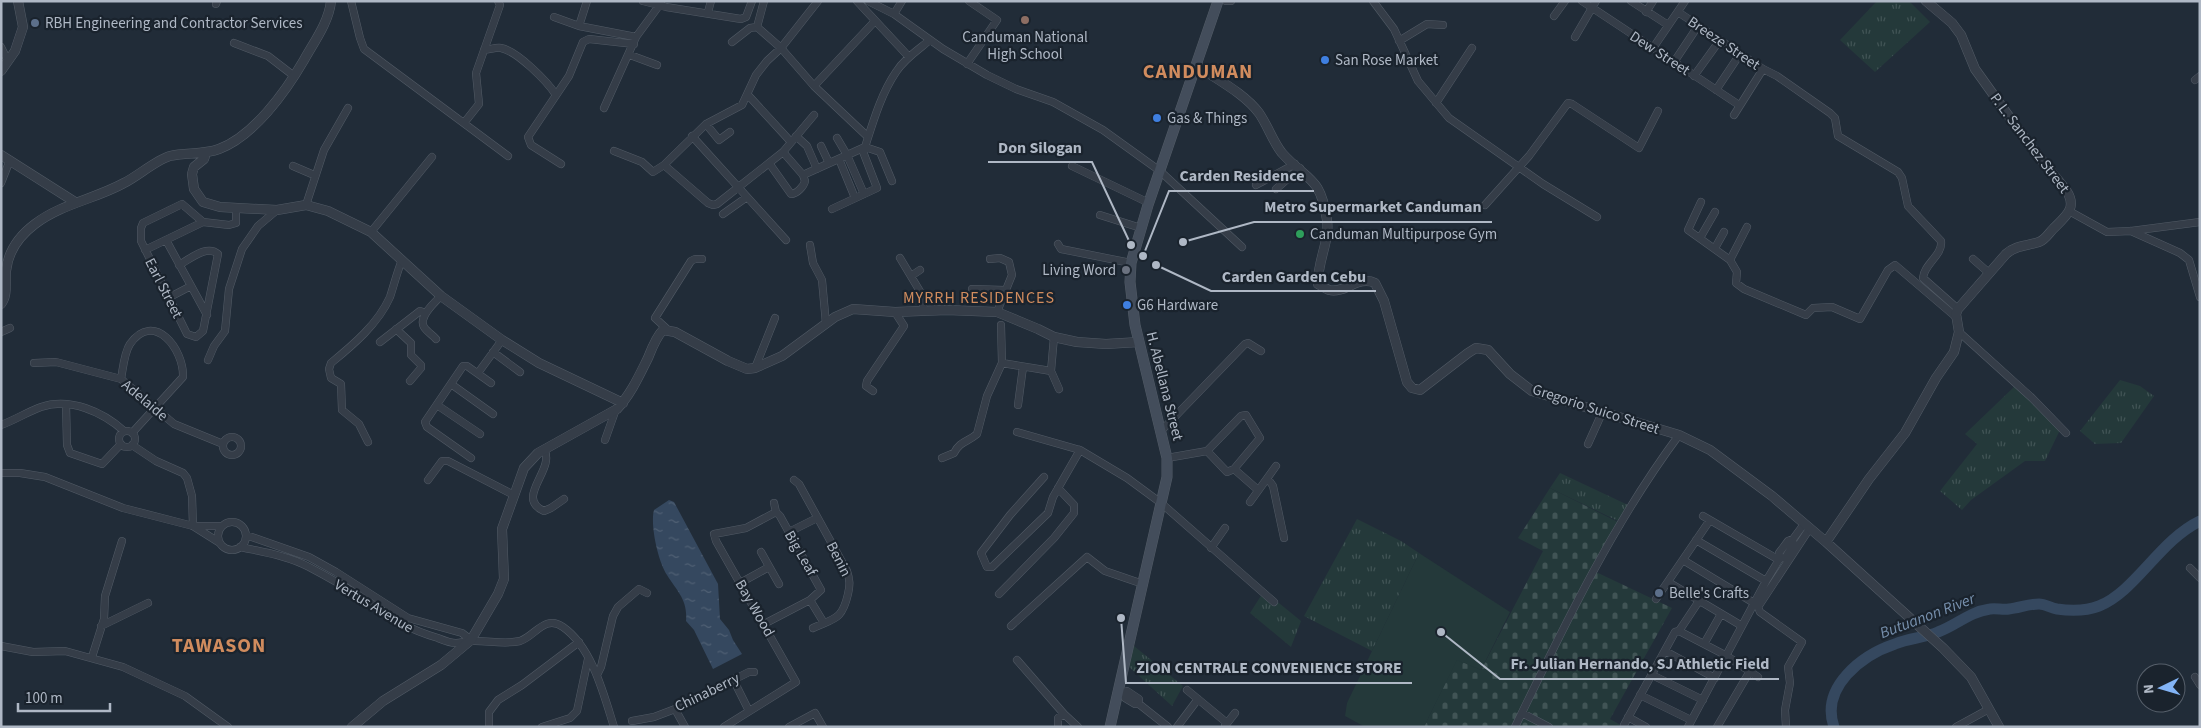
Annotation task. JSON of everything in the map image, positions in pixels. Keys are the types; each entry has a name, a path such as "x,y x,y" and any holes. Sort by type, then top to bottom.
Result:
{"main road":[{"name":"H. Abellana Street","path":"1110,727 1121,691 1167,477 1167,458 1139,342 1130,282 1131,264 1149,203 1218,1"}],"street":[{"path":"1,71 15,51 23,28 18,1"},
{"path":"1,304 6,293 6,270 9,258 18,239 36,223 75,202 124,184 169,156 206,153 220,149 245,135 294,76 320,32 331,1"},
{"path":"351,1 364,48 508,156"},
{"path":"464,123 480,100 475,79 500,5 498,1"},
{"path":"579,26 587,1"},
{"path":"643,1 744,19 752,1"},
{"path":"708,12 711,1"},
{"path":"757,27 764,1"},
{"path":"614,151 642,162 652,172 664,165 706,124 742,105 756,75 781,48 818,1"},
{"path":"856,1 909,57"},
{"path":"868,1 894,14 967,64 1016,89 1053,102 1103,130 1160,171 1242,247"},
{"path":"894,14 902,1"},
{"path":"967,64 997,20 969,1"},
{"path":"1226,1 1231,1"},
{"path":"1373,1 1394,29 1418,81 1449,118 1550,188 1597,217"},
{"path":"1554,16 1565,1"},
{"name":"Dew Street","path":"1582,1 1594,5 1653,48 1739,105"},
{"path":"1631,1 1668,25"},
{"path":"1646,12 1652,1"},
{"path":"1653,48 1684,1"},
{"name":"P. L. Sanchez Street","path":"1926,1 1952,23 1961,35 1976,69 2028,143 2071,198 2069,211 2042,240 2012,248 1957,313"},
{"path":"604,108 635,41 661,3"},
{"path":"1575,37 1594,5"},
{"name":"Breeze Street","path":"1678,12 1767,71 1774,81 1787,84 1835,118 1838,136 1898,172 1902,178 1908,206 1942,241 1942,247 1923,272 1923,278 1957,313"},
{"path":"554,18 635,41"},
{"path":"814,86 875,21"},
{"path":"1399,41 1427,24 1443,25"},
{"path":"1674,62 1698,26"},
{"path":"732,42 750,28 757,27 781,48 814,86 868,137"},
{"path":"561,164 531,145 528,137 569,76 583,42 586,40 635,41"},
{"path":"832,209 877,188 863,148 896,72 909,57 930,40"},
{"path":"1694,76 1720,40"},
{"path":"234,43 268,56 294,76"},
{"path":"1,47 8,61"},
{"path":"484,50 500,48 523,61 547,82 556,95"},
{"path":"1436,103 1472,48"},
{"path":"1716,90 1740,54"},
{"path":"630,55 657,66"},
{"name":"Gregorio Suico Street","path":"1196,64 1239,95 1256,110 1282,152 1318,187 1327,221 1318,269 1318,284 1329,290 1336,290 1363,280 1375,283 1384,301 1407,382 1412,388 1420,390 1468,353 1476,348 1483,348 1488,350 1510,374 1532,391 1679,435 1710,450 1826,542 1943,648 1972,677 1999,727"},
{"path":"1734,115 1739,105 1767,71"},
{"path":"748,95 794,139 806,146 817,169"},
{"path":"1485,205 1520,167 1568,103 1639,148 1658,111"},
{"path":"306,205 324,150 348,108"},
{"path":"664,165 711,205 717,204 783,152 814,115"},
{"path":"706,124 719,140 730,132"},
{"path":"692,136 786,240"},
{"path":"836,138 847,155 864,194"},
{"path":"821,146 829,163"},
{"path":"803,176 863,148 880,152 892,181"},
{"path":"769,163 791,194 795,194 804,184 805,180 783,152"},
{"path":"206,153 204,159 194,167 192,174 196,194 200,200 209,205 277,210 306,205 328,211 371,232 441,296 502,340 538,363 620,406"},
{"path":"1,155 75,202"},
{"path":"371,232 432,157"},
{"path":"839,159 855,198"},
{"path":"1,183 10,160"},
{"path":"293,166 314,176"},
{"path":"1072,166 1149,203"},
{"path":"1256,185 1298,166"},
{"path":"1276,189 1298,166"},
{"path":"723,214 747,197"},
{"path":"1701,202 1688,230 1730,260 1737,272 1736,285 1762,297 1806,315 1813,308 1832,307 1860,318 1888,270 1891,266 1895,265 1957,313 1959,332 1954,352 1936,378 1915,418 1826,542"},
{"name":"Earl Street","path":"203,222 182,204 143,224 140,228 141,241 187,334 196,337 200,334 203,331 207,315"},
{"path":"145,250 203,222 236,223 236,208"},
{"path":"208,360 214,346 225,331 229,289 242,249 258,226 277,210"},
{"path":"2069,211 2107,232 2131,231 2200,222"},
{"path":"1700,238 1715,212"},
{"path":"1100,215 1141,228"},
{"path":"1730,260 1747,227"},
{"path":"2131,231 2180,253 2189,260 2200,297"},
{"path":"1715,248 1724,232"},
{"path":"166,240 207,315"},
{"path":"1058,244 1061,250 1131,264"},
{"path":"810,245 813,263 822,280 826,324"},
{"path":"179,265 205,251 210,250 218,254 207,315"},
{"path":"702,259 695,258 691,261 654,318 667,329 741,367 755,368 782,356 844,312 853,309 895,312 997,312 1054,337 1077,342 1106,344 1139,342"},
{"path":"900,258 921,293 924,311"},
{"path":"990,259 1000,258 1010,262 1012,275 997,312"},
{"path":"1973,259 1990,273"},
{"path":"368,442 359,424 342,410 341,384 332,378 329,368 331,363 367,330 383,310 402,260"},
{"path":"910,276 920,270"},
{"path":"168,298 191,286"},
{"path":"972,289 1005,290"},
{"path":"436,339 424,328 422,323 426,313 441,296"},
{"path":"380,342 420,311 426,313"},
{"path":"872,391 866,386 867,381 904,326 895,312"},
{"path":"755,368 775,318"},
{"path":"942,458 954,453 963,441 973,438 978,434 986,396 1002,363 1001,325"},
{"path":"1,332 10,328"},
{"path":"396,329 411,343 410,355 421,365 421,368 410,381"},
{"path":"605,440 620,406 638,379 656,340 663,330 667,329"},
{"path":"121,379 128,346 137,336 148,331 166,335 182,363 183,377 132,433"},
{"path":"1959,332 2032,398 2066,433"},
{"path":"1054,337 1051,371 1059,389"},
{"path":"478,373 502,340"},
{"path":"1161,430 1245,344 1248,343 1261,351"},
{"path":"493,352 520,372"},
{"name":"Adelaide","path":"34,363 56,362 121,379 174,424 223,444"},
{"path":"1002,363 1051,371"},
{"path":"471,458 426,425 425,422 463,366 467,366 491,383"},
{"path":"1018,405 1024,367"},
{"path":"451,384 493,414"},
{"path":"1,425 46,405 66,404 102,414 124,432 132,433"},
{"path":"66,404 67,445 70,453 102,464 121,444"},
{"path":"437,405 480,434"},
{"path":"352,727 383,701 441,665 471,640 498,594 504,578 502,529 524,468 532,458 544,450 620,406"},
{"path":"1588,444 1602,413"},
{"path":"1167,458 1207,451 1241,416 1246,415 1260,438 1234,469 1227,472 1207,451"},
{"path":"124,432 119,439 121,444 126,447 132,445 135,438 132,433"},
{"path":"1017,432 1080,450 1127,478 1162,504 1274,602"},
{"path":"1516,727 1596,564 1650,477 1679,435"},
{"path":"132,445 156,460 183,473 187,478 192,496 193,526"},
{"path":"544,450 547,460 532,495 533,501 535,505 544,511 564,499"},
{"path":"1044,477 1010,515 981,553 987,567 992,567 1048,513 1058,488 1080,450"},
{"path":"428,480 442,462 446,460 514,495"},
{"path":"1250,502 1276,466"},
{"path":"1234,469 1258,490"},
{"path":"1,474 20,473 45,477 123,508 193,526 222,526"},
{"path":"1268,479 1273,486 1284,538"},
{"name":"Benin","path":"794,480 800,484 850,582 844,610 839,616 813,628"},
{"path":"999,594 1054,538 1074,514 1074,505 1058,488"},
{"path":"774,502 776,512"},
{"name":"Big Leaf","path":"764,624 810,600 820,592 820,587 776,512"},
{"name":"Bay Wood","path":"749,711 796,682 716,541 714,534 746,528 776,512"},
{"path":"1703,516 1780,559"},
{"path":"789,532 817,518"},
{"path":"1656,599 1710,520"},
{"path":"193,526 228,549 240,547 244,542 246,535 242,526 236,522 228,522 222,526 219,532 220,543"},
{"path":"1640,695 1690,724 1766,581 1780,559 1785,558 1792,547 1793,539 1807,526"},
{"path":"1786,727 1785,710 1790,683 1788,668 1802,642 1760,612 1758,607 1807,526"},
{"path":"1211,548 1225,528"},
{"name":"Vertus Avenue","path":"246,535 309,557 408,618 462,633 471,640"},
{"path":"1696,540 1766,581"},
{"path":"92,657 104,619 104,596 122,541"},
{"name":"Vertus Avenue","path":"240,547 294,560 309,566 363,598 390,618 418,633 455,643 471,640"},
{"path":"761,552 779,584"},
{"path":"1011,626 1087,557 1105,571 1143,584"},
{"path":"1682,560 1754,603"},
{"path":"740,583 770,567"},
{"path":"2190,568 2200,578"},
{"path":"1668,582 1742,626"},
{"path":"597,675 601,667 615,612 639,589 647,593"},
{"path":"810,600 824,623"},
{"path":"1624,725 1675,632 1679,631 1699,601"},
{"path":"101,626 148,603"},
{"path":"1704,644 1721,614"},
{"path":"471,640 511,642 522,640 540,626 551,623 563,627 579,642 597,675 614,727"},
{"path":"426,634 428,624"},
{"path":"1679,631 1727,656 1758,677"},
{"path":"488,727 489,712 498,700 522,685 579,642"},
{"path":"1,646 33,652 65,651 123,667 184,696 228,727"},
{"path":"1665,651 1715,678"},
{"path":"542,727 574,716 577,711 588,659"},
{"path":"1017,660 1064,714 1078,727"},
{"path":"1717,727 1750,671"},
{"name":"Chinaberry","path":"632,721 654,717 675,709 733,679 749,672 754,672"},
{"path":"1652,675 1703,700"},
{"path":"2195,677 2200,685"},
{"path":"727,726 749,711 733,679"},
{"path":"1187,690 1226,725 1235,713"},
{"path":"1121,691 1127,691 1139,699 1140,704 1168,727"},
{"path":"1177,727 1198,699"},
{"path":"675,709 685,727"},
{"path":"1956,727 1989,709"},
{"path":"789,727 815,712 823,727"},
{"path":"1522,713 1549,727"},
{"path":"1058,727 1058,718 1064,714"},
{"path":"1628,717 1646,727"}],"green space":[{"path":"1877,1 1909,1 1930,22 1875,72 1840,40"},
{"path":"2120,380 2140,386 2154,396 2121,443 2095,444 2080,431"},
{"path":"2016,385 2060,430 2045,461 2025,461 1971,500 1962,510 1940,491 1977,444 1965,434"},
{"path":"1560,473 1628,505 1618,521 1550,488"},
{"path":"1550,488 1624,525 1596,572 1672,608 1610,719 1624,727 1424,727 1457,659 1481,670 1543,551 1518,538"},
{"path":"1357,519 1401,541 1419,553 1372,651 1304,616"},
{"path":"1419,553 1510,612 1481,670 1457,660 1424,727 1365,727 1345,716 1347,703"},
{"path":"1264,591 1301,621 1291,647 1250,613"},
{"path":"1134,646 1183,686 1172,706 1128,666"}],"water":[{"path":"669,500 674,502 718,584 720,619 729,630 742,654 713,669 694,630 686,621 684,601 667,575 658,552 653,525 654,510"}],"waterway":[{"name":"Butuanon River","path":"1834,727 1831,712 1838,686 1858,665 1882,649 1900,642 1927,636 1969,616 1992,609 2009,609 2039,604 2068,610 2084,610 2099,606 2112,599 2124,589 2172,540 2200,521"}],"place":[{"name":"Canduman National High School","path":"1025,20"},
{"name":"RBH Engineering and Contractor Services","path":"35,23"},
{"name":"San Rose Market","path":"1325,60"},
{"name":"Gas & Things","path":"1157,118"},
{"name":"Canduman Multipurpose Gym","path":"1300,234"},
{"name":"Metro Supermarket Canduman","path":"1183,242"},
{"name":"Don Silogan","path":"1131,245"},
{"name":"Carden Residence","path":"1143,256"},
{"name":"Carden Garden Cebu","path":"1156,265"},
{"name":"Living Word","path":"1126,270"},
{"name":"G6 Hardware","path":"1127,305"},
{"name":"Belle's Crafts","path":"1659,593"},
{"name":"ZION CENTRALE CONVENIENCE STORE","path":"1121,618"},
{"name":"Fr. Julian Hernando, SJ Athletic Field","path":"1441,632"}],"district":[{"name":"CANDUMAN","path":"1198,71"},
{"name":"MYRRH RESIDENCES","path":"979,297"},
{"name":"TAWASON","path":"219,645"}]}
